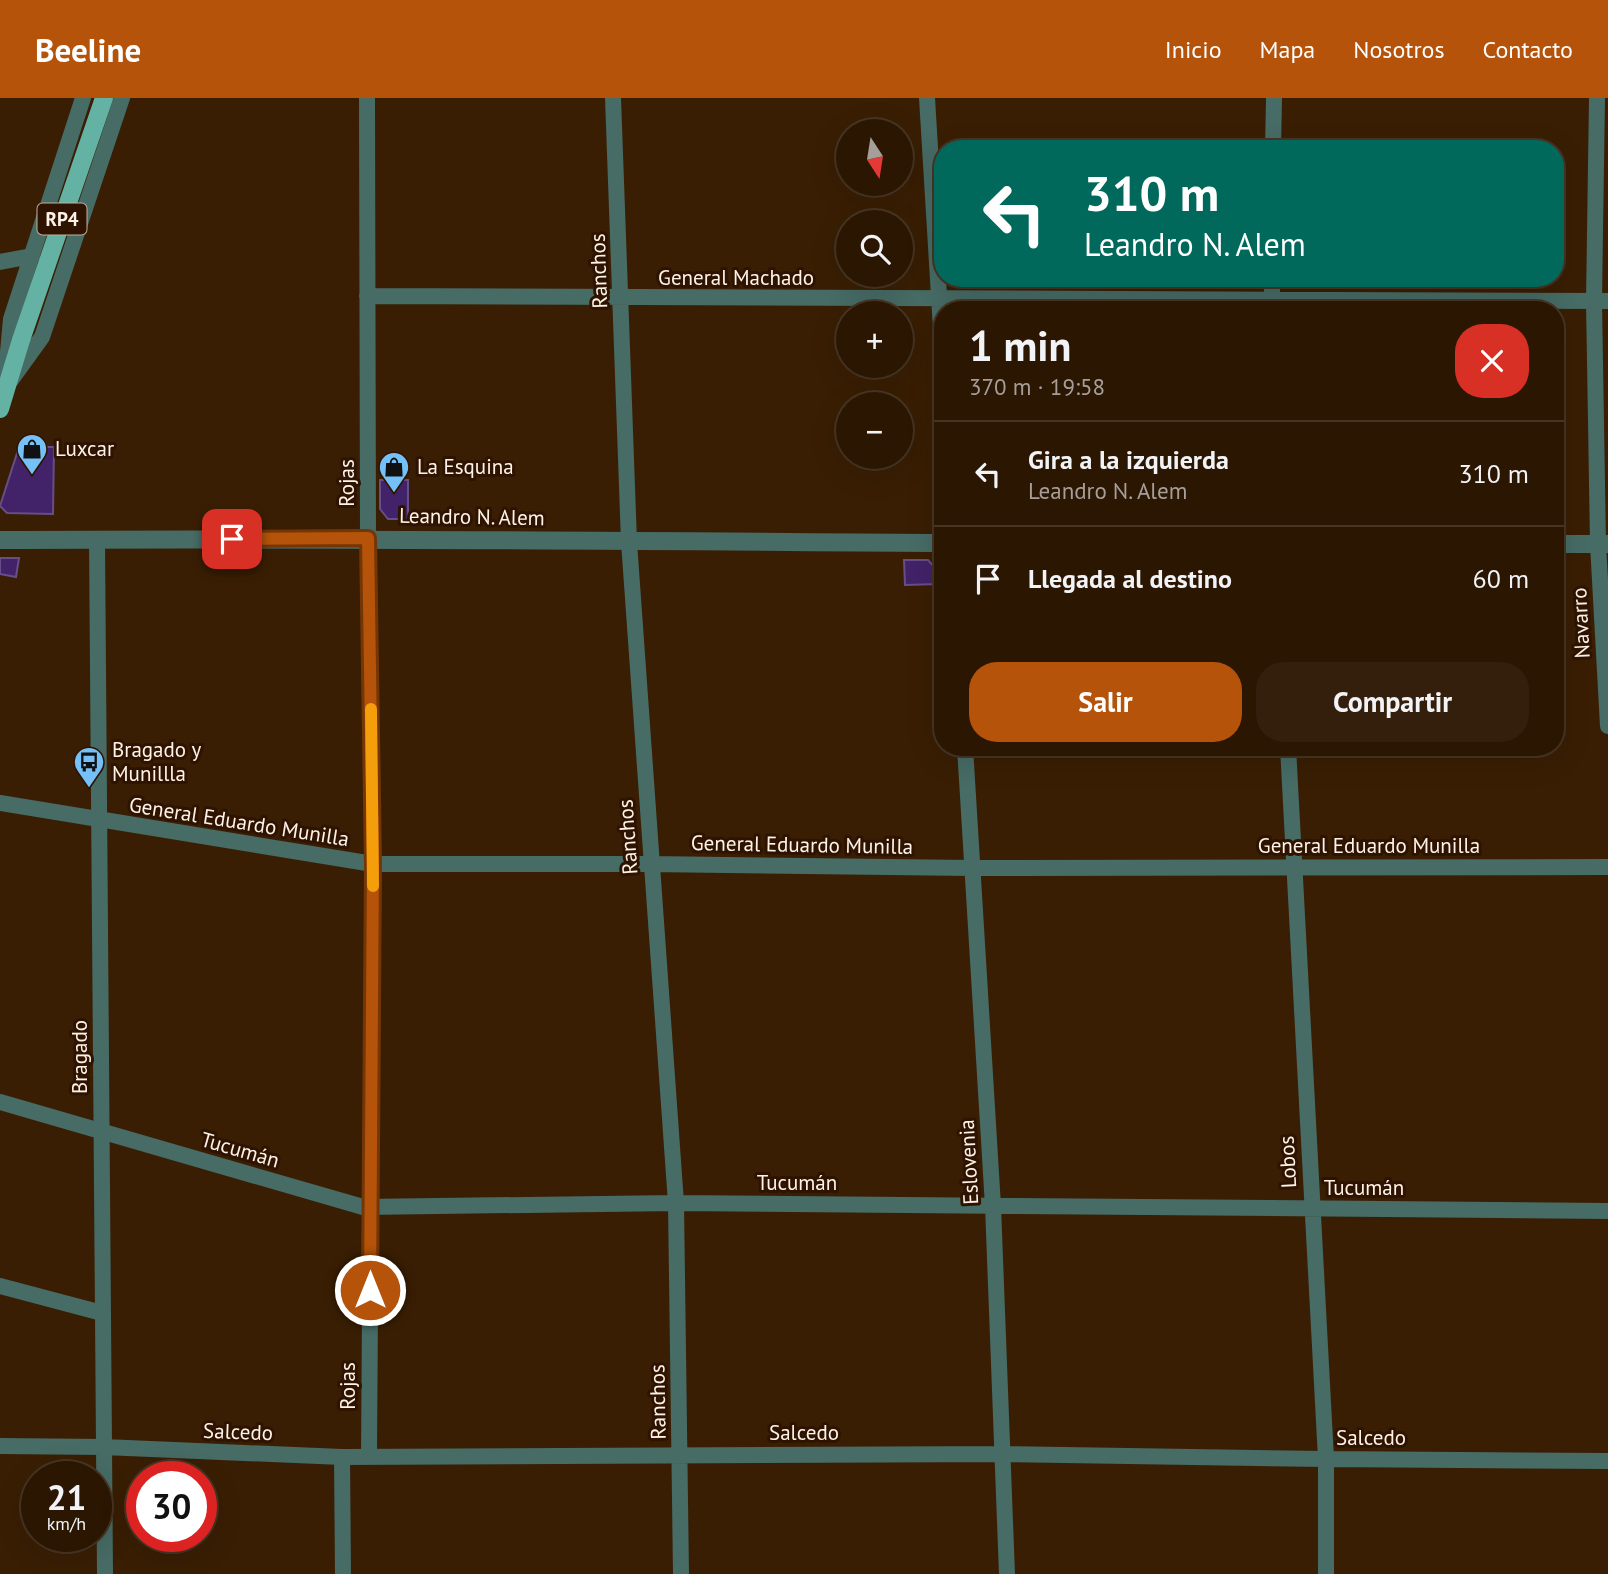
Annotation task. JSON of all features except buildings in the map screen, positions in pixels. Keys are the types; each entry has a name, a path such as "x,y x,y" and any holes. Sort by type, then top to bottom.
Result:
{"main road":[{"name":"RP4","path":"0,409 104,98"}],"street":[{"path":"5,388 10,319 83,98"},
{"path":"5,388 41,338 122,98"},
{"name":"Rojas","path":"367,98 368,538 373,864 369,1457"},
{"name":"Ranchos","path":"613,98 629,542 676,1203 681,1574"},
{"path":"927,98 934,206"},
{"path":"1273,140 1274,98"},
{"name":"Navarro","path":"1597,98 1608,726"},
{"path":"0,262 32,256"},
{"path":"939,287 940,301"},
{"name":"General Machado","path":"367,296 1106,301"},
{"name":"General Machado","path":"1564,301 1601,301"},
{"name":"Leandro N. Alem","path":"0,540 368,538 934,543"},
{"name":"Bragado","path":"97,540 105,1574"},
{"path":"1564,544 1603,544"},
{"name":"Eslovenia","path":"966,756 993,1206 1007,1574"},
{"name":"Lobos","path":"1288,756 1326,1459 1326,1574"},
{"name":"General Eduardo Munilla","path":"0,803 373,864 972,868 1608,867"},
{"name":"Tucumán","path":"0,1102 348,1203 371,1207 676,1203 1608,1211"},
{"path":"0,1286 102,1313"},
{"name":"Salcedo","path":"0,1446 104,1447 342,1457 1004,1454 1608,1461"},
{"path":"342,1457 343,1574"}],"slow traffic":[{"path":"371,709 373,886"}],"place":[{"name":"Luxcar","path":"32,476"},
{"name":"La Esquina","path":"394,494"},
{"name":"Bragado y Munillla","path":"89,789"}],"route":[{"path":"232,539 368,538 373,864 370,1290"}]}
